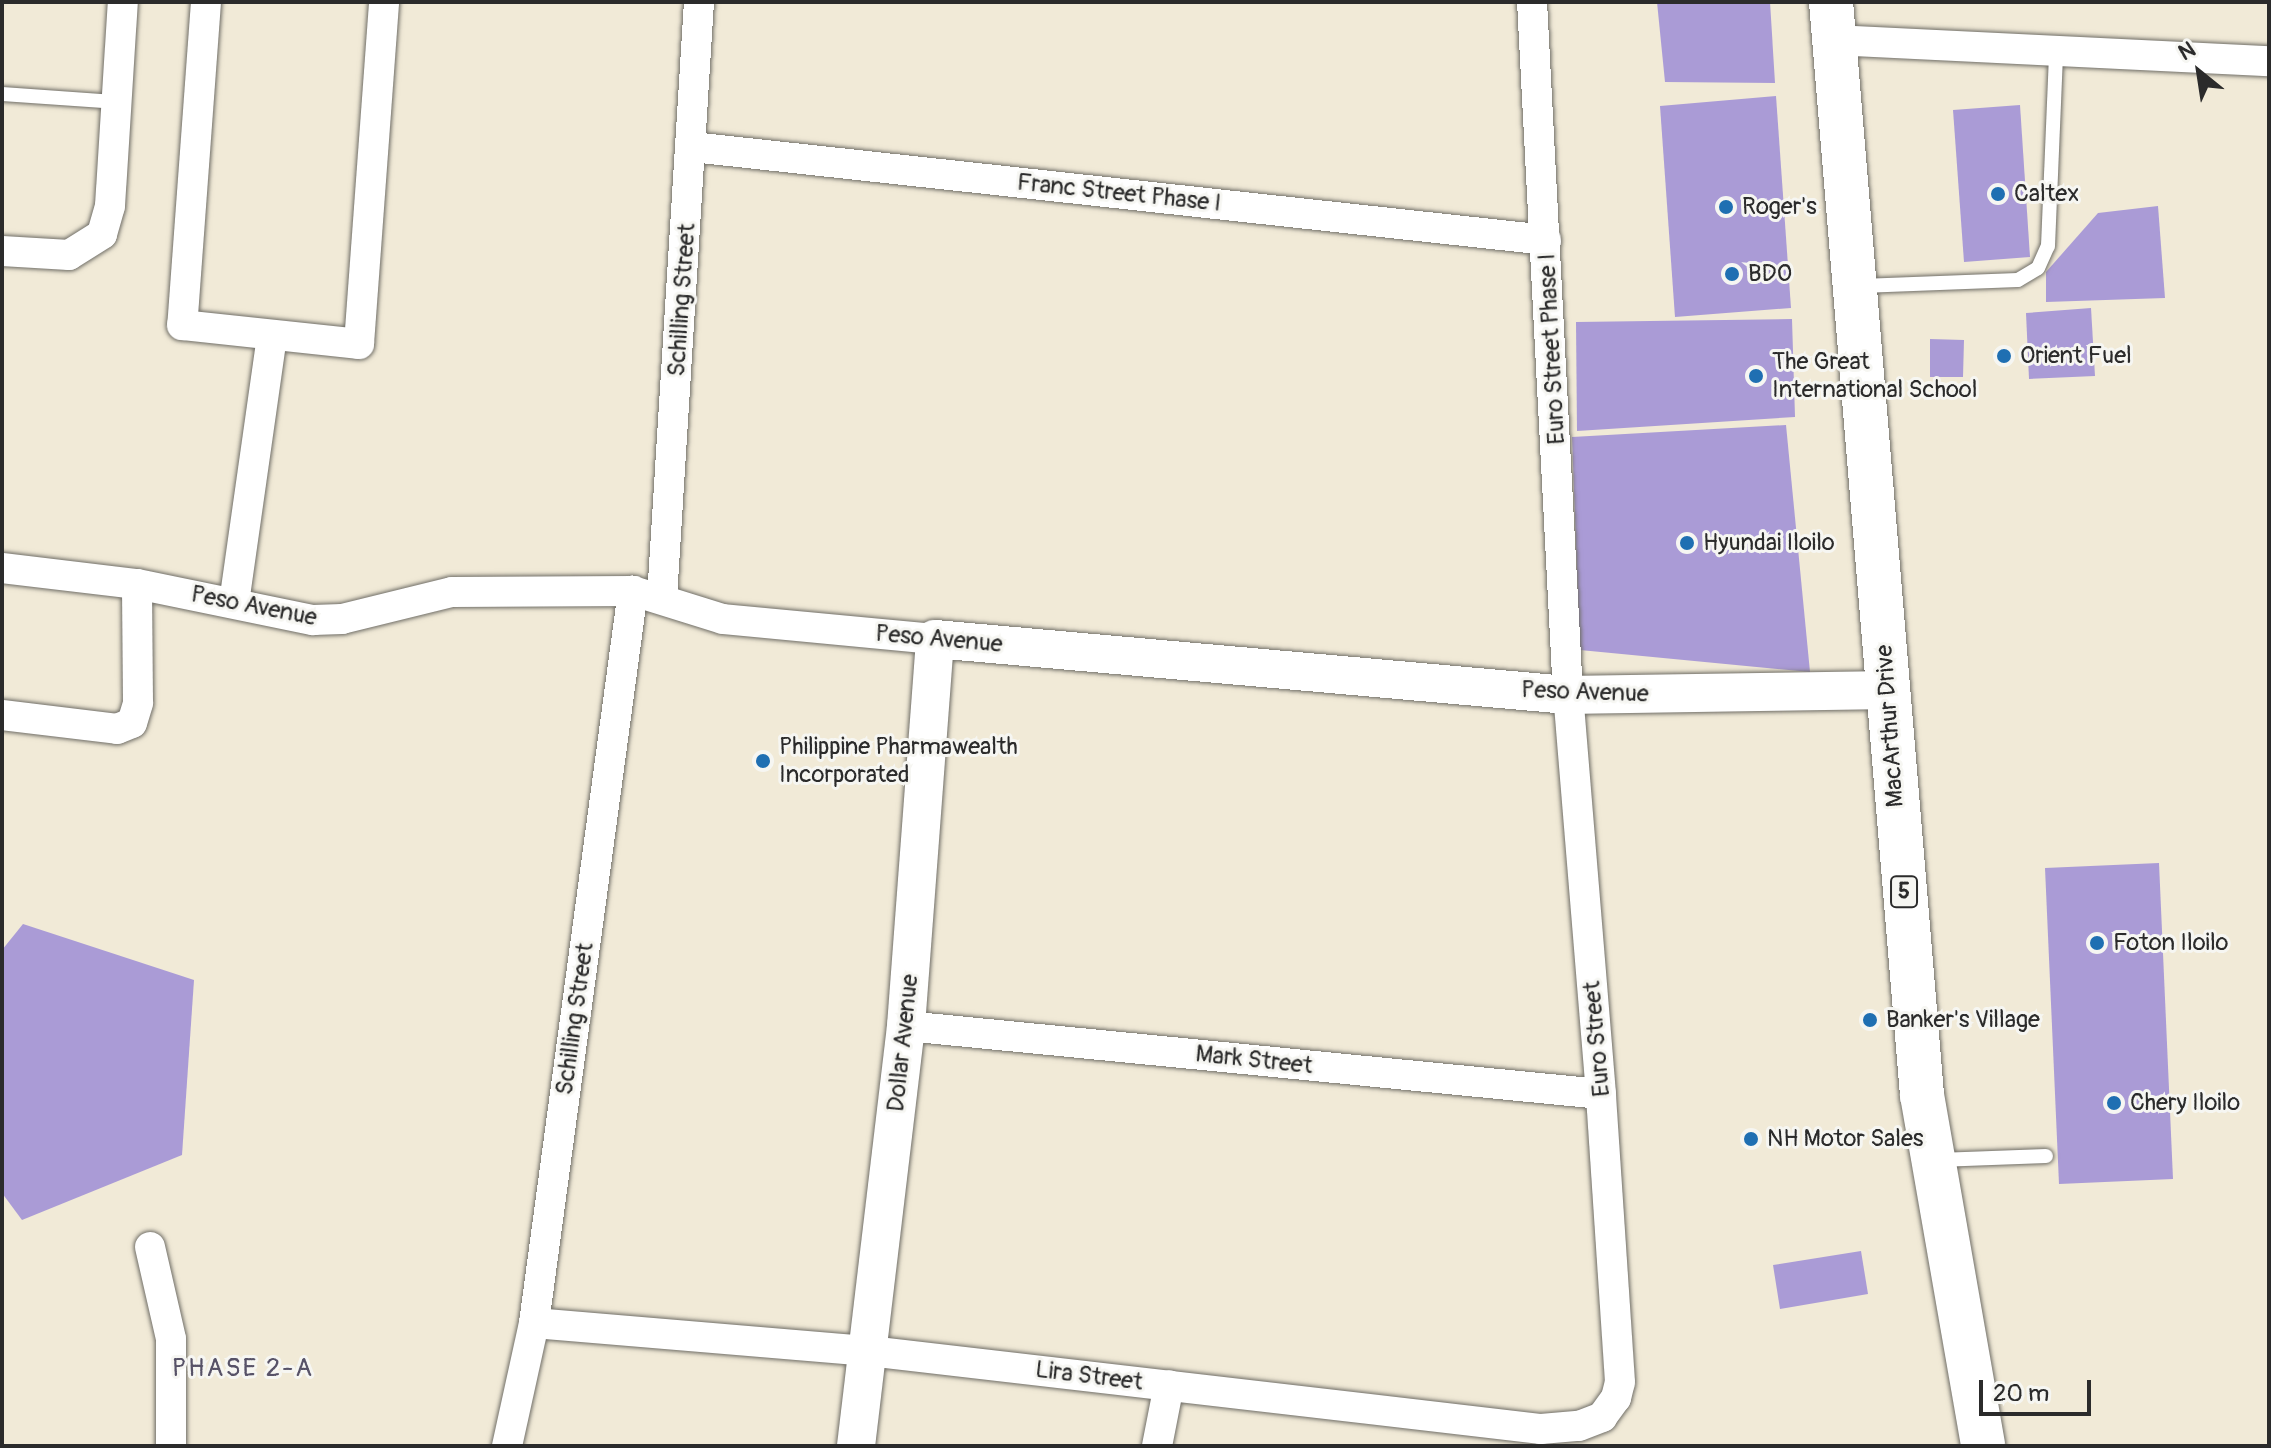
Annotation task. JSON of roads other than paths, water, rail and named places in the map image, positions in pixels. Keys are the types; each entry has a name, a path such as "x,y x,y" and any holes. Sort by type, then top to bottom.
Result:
{"main road":[{"name":"MacArthur Drive","path":"1832,21 1930,1161 1983,1446"}],"street":[{"path":"2,251 52,258 88,248 102,234 110,206 123,2"},
{"path":"206,2 182,325 359,344 384,2"},
{"name":"Schilling Street","path":"507,1446 534,1323 648,595 692,147 699,2"},
{"name":"Euro Street Phase I","path":"1532,2 1568,695"},
{"path":"1832,21 2056,52 2269,61"},
{"name":"Franc Street Phase I","path":"692,147 1546,240"},
{"path":"234,603 272,337"},
{"name":"Peso Avenue","path":"2,568 137,584 330,620 452,592 648,595 723,619 1568,695 1888,690"},
{"path":"2,715 117,729 132,723 138,703 137,584"},
{"name":"Dollar Avenue","path":"856,1446 906,1026 935,639"},
{"name":"Euro Street","path":"1568,695 1601,1094 1620,1382"},
{"name":"Mark Street","path":"906,1026 1601,1094"},
{"path":"150,1247 171,1339 171,1446"},
{"name":"Lira Street","path":"534,1323 869,1351 1541,1429 1579,1426 1602,1417 1616,1398 1620,1382"},
{"path":"1157,1446 1169,1385"}],"lane":[{"path":"1854,286 2018,280 2038,268 2048,246 2056,52"},
{"path":"2,94 115,102"},
{"path":"1930,1161 2046,1156"}],"place":[{"name":"Caltex","path":"1998,194"},
{"name":"Roger's","path":"1726,207"},
{"name":"BDO","path":"1732,274"},
{"name":"Orient Fuel","path":"2004,356"},
{"name":"The Great International School","path":"1756,376"},
{"name":"Hyundai Iloilo","path":"1687,543"},
{"name":"Philippine Pharmawealth Incorporated","path":"763,761"},
{"name":"Foton Iloilo","path":"2097,943"},
{"name":"Banker's Village","path":"1870,1020"},
{"name":"Chery Iloilo","path":"2114,1103"},
{"name":"NH Motor Sales","path":"1751,1139"}],"district":[{"name":"PHASE 2-A","path":"243,1369"}]}
